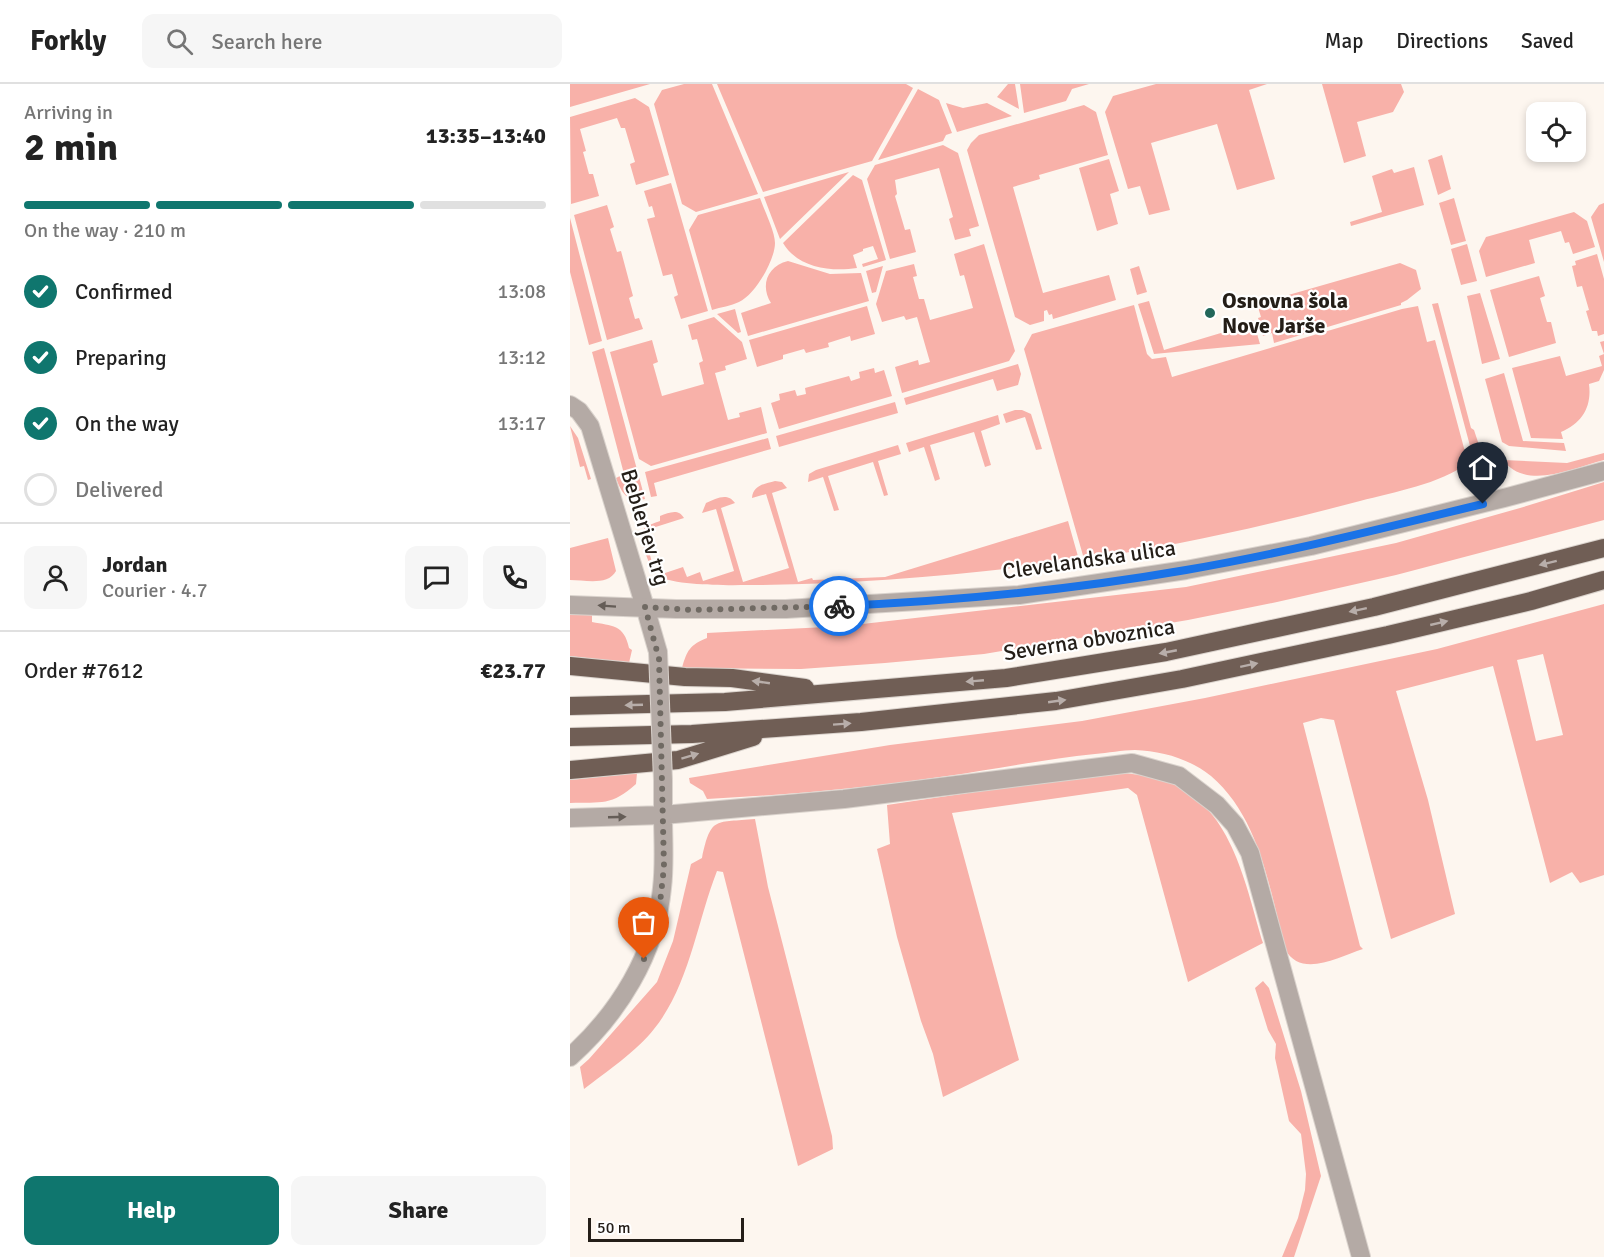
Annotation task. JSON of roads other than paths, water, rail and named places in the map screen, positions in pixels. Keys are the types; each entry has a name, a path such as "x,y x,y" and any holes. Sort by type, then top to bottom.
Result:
{"highway":[{"name":"Severna obvoznica","path":"570,706 725,702 1006,678 1166,652 1374,607 1604,548"},
{"path":"570,737 692,734 784,728 1056,701 1182,680 1509,606 1604,580"},
{"path":"570,666 685,677 732,678 839,693"},
{"path":"570,770 678,760 784,728"}],"street":[{"name":"Beblerjev trg","path":"570,405 579,411 590,426 658,652 663,780 662,889 659,912 644,959 616,1006 570,1057"},
{"name":"Clevelandska ulica","path":"570,605 693,610 786,609 1030,593 1186,570 1311,546 1604,471"},
{"path":"570,818 663,815 844,799 1132,763 1179,776 1217,805 1235,825 1250,853 1360,1257"}],"place":[{"name":"Osnovna šola Nove Jarše","path":"1210,313"}]}
